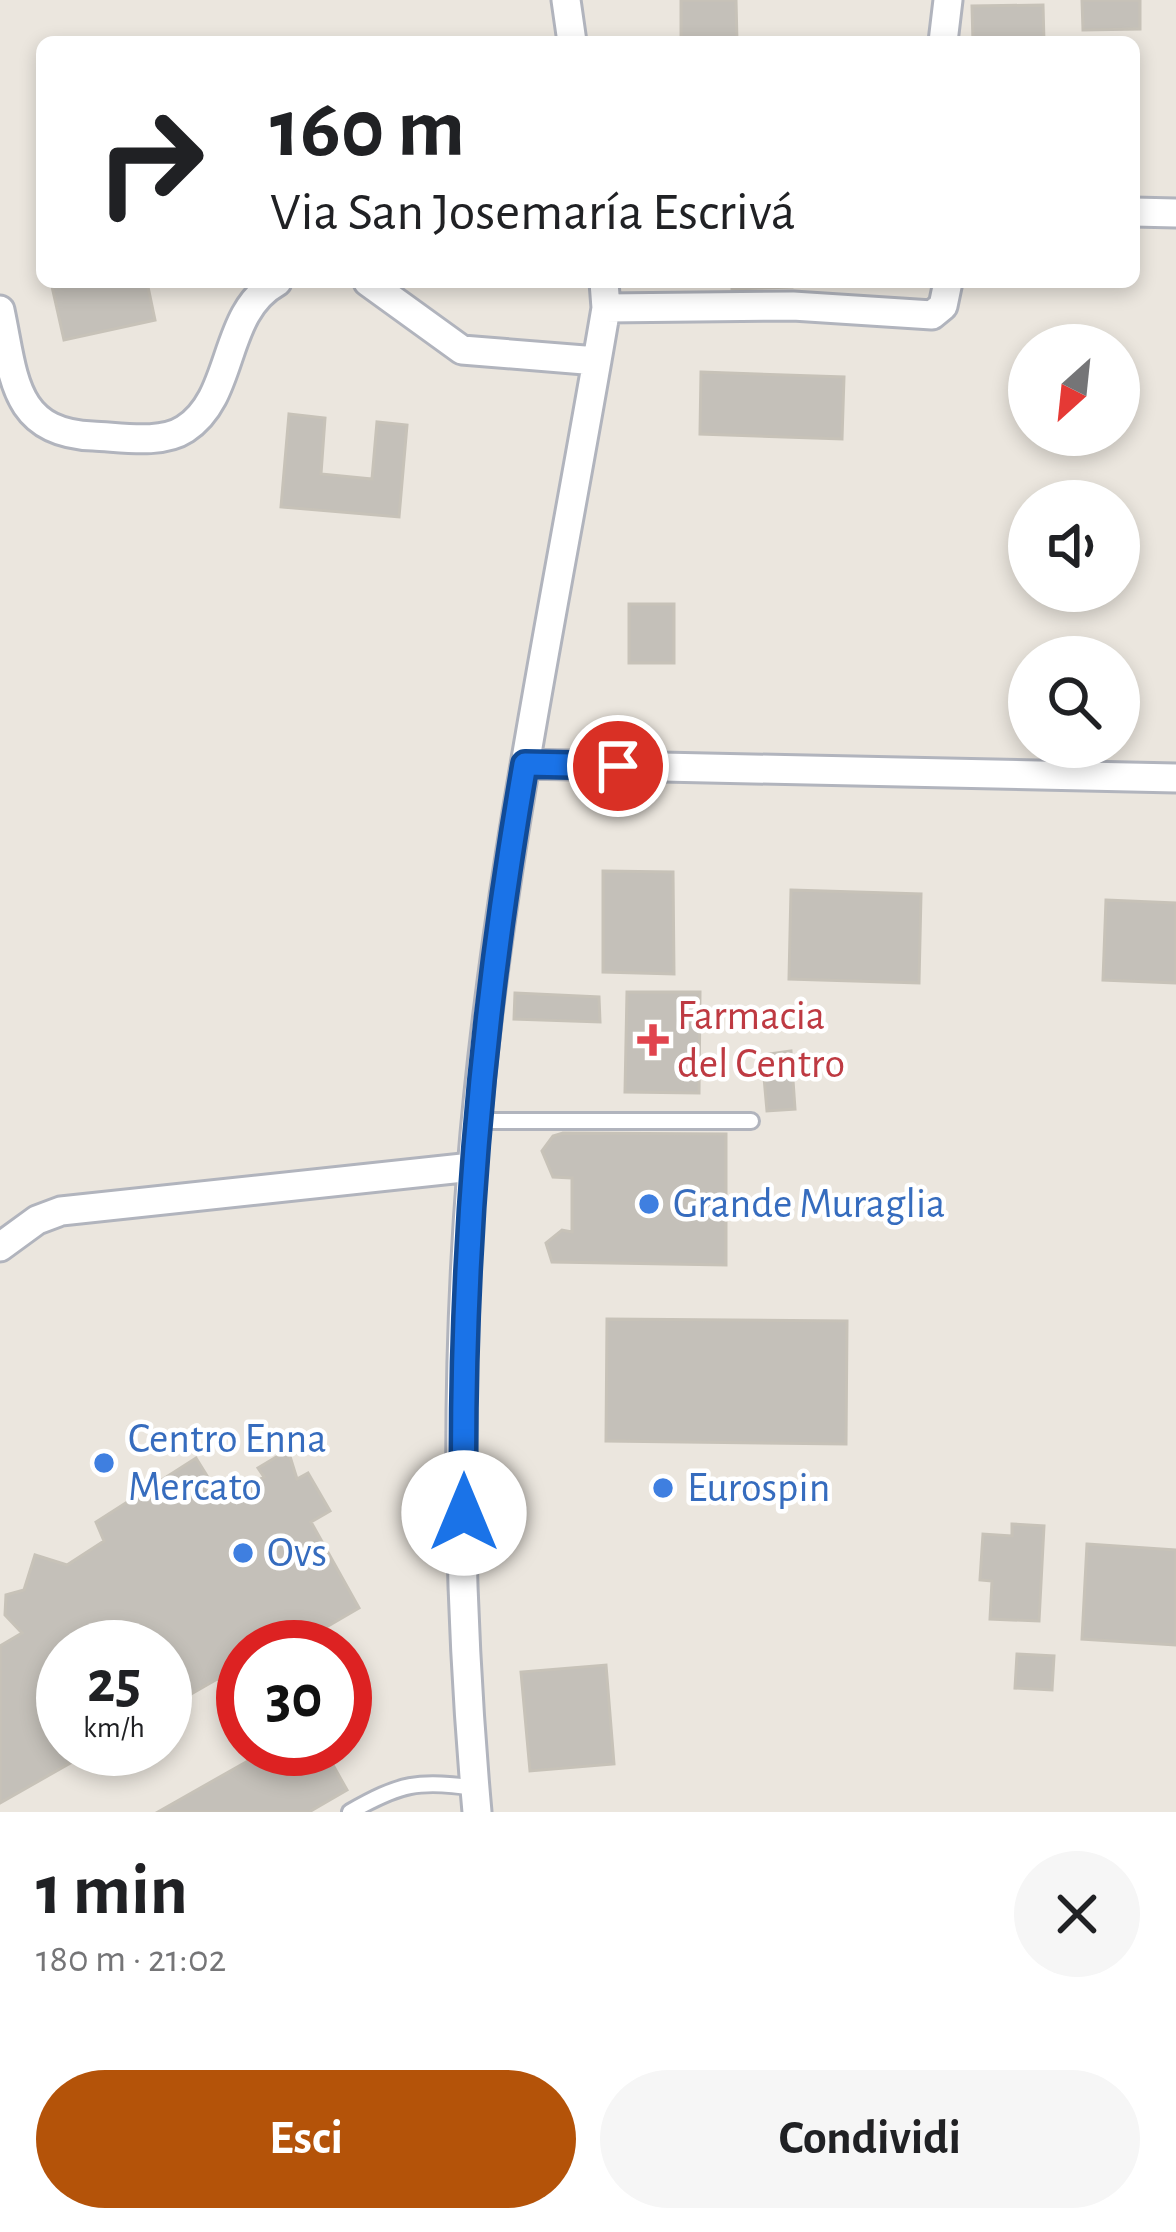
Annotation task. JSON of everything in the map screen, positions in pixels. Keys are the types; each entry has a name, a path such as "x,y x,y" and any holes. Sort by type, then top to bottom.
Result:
{"street":[{"path":"566,0 571,36"},
{"path":"944,36 948,0"},
{"path":"1140,212 1176,213"},
{"path":"0,310 17,387 36,421 65,435 155,438 184,431 200,415 247,310 271,288"},
{"path":"376,288 462,350 597,361"},
{"path":"476,1800 466,1676 463,1472 463,1331 472,1167 525,764 605,295 932,315 943,307 947,288"},
{"path":"525,764 1176,778"},
{"path":"0,1247 37,1220 61,1211 472,1167"}],"lane":[{"path":"478,1121 751,1121"},
{"path":"350,1812 384,1792 424,1780 476,1800"}],"building":[{"path":"681,0 736,0 737,36 681,36"},
{"path":"1082,0 1140,0 1140,29 1083,30"},
{"path":"1043,5 1044,36 973,36 972,6"},
{"path":"52,288 148,288 155,320 64,340"},
{"path":"701,372 844,377 842,439 700,434"},
{"path":"289,414 325,418 321,474 372,479 377,422 407,425 399,517 281,507"},
{"path":"629,604 674,604 674,663 629,663"},
{"path":"603,871 673,872 674,974 603,972"},
{"path":"791,890 921,894 919,983 789,979"},
{"path":"1106,900 1176,903 1176,983 1103,980"},
{"path":"627,992 700,992 699,1093 625,1092"},
{"path":"515,993 599,997 600,1022 514,1019"},
{"path":"791,1051 795,1109 767,1111 762,1055"},
{"name":"Grande Muraglia","path":"726,1134 726,1265 552,1262 546,1243 562,1230 572,1232 572,1178 553,1177 542,1151 553,1136"},
{"path":"607,1319 847,1321 846,1444 606,1441"},
{"path":"288,1450 297,1479 308,1473 330,1511 311,1522 359,1608 338,1620 216,1620 216,1680 192,1694 192,1620 36,1620 36,1776 48,1776 0,1803 0,1646 22,1633 5,1615 6,1595 24,1590 35,1555 67,1565 104,1541 96,1522 196,1458 222,1500 264,1477 258,1468"},
{"path":"1012,1524 1044,1526 1039,1621 990,1619 992,1581 980,1580 983,1534 1012,1536"},
{"path":"1087,1544 1176,1550 1176,1645 1082,1639"},
{"path":"1017,1654 1054,1656 1052,1690 1015,1688"},
{"path":"606,1665 614,1764 530,1771 521,1672"},
{"path":"221,1776 339,1776 347,1790 309,1812 158,1812"}],"place":[{"name":"Farmacia del Centro","path":"653,1040"},
{"name":"Grande Muraglia","path":"649,1204"},
{"name":"Centro Enna Mercato","path":"104,1463"},
{"name":"Eurospin","path":"663,1488"},
{"name":"Ovs","path":"243,1553"}],"route":[{"path":"464,1513 463,1331 472,1167 525,764 618,766"}]}
